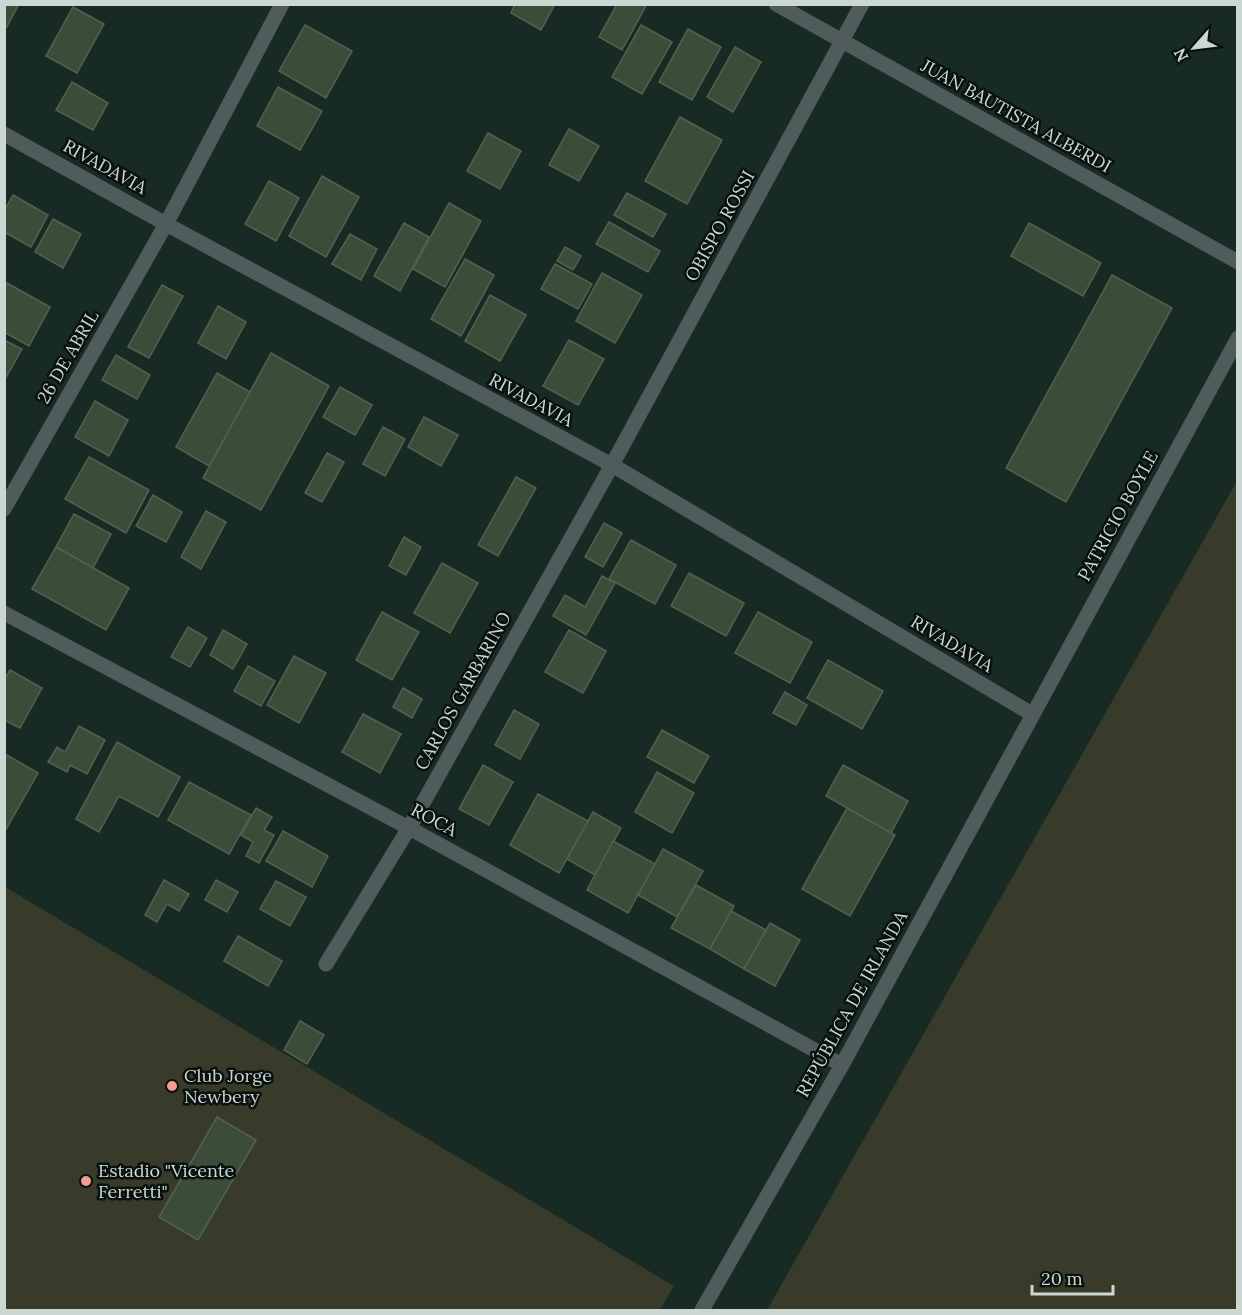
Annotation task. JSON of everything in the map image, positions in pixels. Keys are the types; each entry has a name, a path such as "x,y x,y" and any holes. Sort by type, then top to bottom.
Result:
{"street":[{"name":"26 DE ABRIL","path":"4,509 166,224 282,4"},
{"name":"JUAN BAUTISTA ALBERDI","path":"776,4 1238,262"},
{"name":"OBISPO ROSSI","path":"612,465 862,4"},
{"name":"RIVADAVIA","path":"4,134 612,465 1032,714"},
{"name":"PATRICIO BOYLE","path":"1032,714 1238,338"},
{"name":"CARLOS GARBARINO","path":"326,964 409,828 612,465"},
{"name":"ROCA","path":"4,613 409,828 842,1065"},
{"name":"REPÚBLICA DE IRLANDA","path":"702,1311 842,1065 1032,714"}],"green space":[{"path":"1237,481 1237,1310 767,1310"},
{"name":"Club Jorge Newbery","path":"5,887 674,1286 660,1310 5,1310"}],"building":[{"path":"4,4 19,4 4,32"},
{"path":"515,4 555,4 541,30 511,13"},
{"path":"617,4 647,4 622,50 599,37"},
{"path":"73,7 104,24 77,73 46,56"},
{"path":"305,25 352,51 326,98 279,71"},
{"path":"641,25 672,42 642,94 612,77"},
{"path":"688,29 721,47 692,100 659,82"},
{"path":"735,47 761,62 733,112 707,97"},
{"path":"72,82 108,103 93,130 56,110"},
{"path":"278,87 322,111 300,150 257,126"},
{"path":"680,117 722,140 687,204 645,181"},
{"path":"569,129 599,146 579,181 549,165"},
{"path":"488,133 521,151 500,189 467,171"},
{"path":"322,176 359,197 326,257 289,236"},
{"path":"269,181 299,198 276,241 245,224"},
{"path":"627,193 666,214 653,237 614,215"},
{"path":"13,195 48,215 31,247 4,232 4,211"},
{"path":"449,203 481,221 445,287 413,269"},
{"path":"53,219 81,234 63,268 35,252"},
{"path":"609,222 660,251 648,272 596,244"},
{"path":"404,223 429,237 400,291 374,276"},
{"path":"1029,223 1101,263 1083,296 1011,256"},
{"path":"350,234 377,249 361,280 332,264"},
{"path":"565,247 581,256 573,270 557,261"},
{"path":"465,259 494,275 461,336 431,319"},
{"path":"555,264 592,284 578,309 541,289"},
{"path":"602,273 642,295 615,343 576,321"},
{"path":"1112,275 1172,308 1066,502 1006,468"},
{"path":"7,283 50,307 29,346 4,332 4,288"},
{"path":"162,285 183,296 149,358 128,347"},
{"path":"490,295 526,315 500,361 465,341"},
{"path":"218,306 246,322 226,359 198,343"},
{"path":"4,340 22,349 4,381"},
{"path":"569,340 604,359 578,405 543,386"},
{"path":"271,353 329,386 261,510 203,478"},
{"path":"116,355 150,375 137,399 102,380"},
{"path":"217,373 250,392 209,466 176,447"},
{"path":"340,387 372,405 355,435 323,417"},
{"path":"95,401 128,420 109,456 75,437"},
{"path":"424,417 458,435 441,466 408,447"},
{"path":"383,427 405,439 385,476 363,464"},
{"path":"327,453 344,462 322,502 305,493"},
{"path":"89,457 149,490 126,533 65,499"},
{"path":"516,477 536,488 498,556 478,545"},
{"path":"153,495 182,512 166,542 136,526"},
{"path":"206,511 226,522 201,569 181,557"},
{"path":"74,514 111,534 93,568 56,547"},
{"path":"604,523 622,533 603,567 585,557"},
{"path":"404,537 421,547 406,575 389,566"},
{"path":"631,540 676,565 655,604 609,579"},
{"path":"56,547 129,588 106,630 32,589"},
{"path":"442,563 478,583 450,633 414,613"},
{"path":"689,573 744,603 726,636 671,606"},
{"path":"602,576 615,583 586,635 553,616 565,595 585,607"},
{"path":"382,612 419,632 392,680 356,660"},
{"path":"758,612 812,642 790,683 735,653"},
{"path":"188,627 207,638 190,667 171,657"},
{"path":"223,630 247,644 233,669 210,655"},
{"path":"569,630 606,651 583,693 545,672"},
{"path":"294,656 326,673 299,723 267,705"},
{"path":"828,660 883,691 862,729 807,698"},
{"path":"248,666 275,681 261,706 234,691"},
{"path":"10,670 42,688 20,728 4,720 4,680"},
{"path":"403,688 422,699 412,718 393,707"},
{"path":"785,692 807,705 796,725 773,713"},
{"path":"514,710 539,724 520,759 495,745"},
{"path":"363,714 401,734 380,773 342,752"},
{"path":"79,726 105,740 87,774 70,765 67,772 48,762 57,747 65,752"},
{"path":"662,730 709,756 694,783 647,757"},
{"path":"117,742 180,777 158,817 119,796 99,832 76,819"},
{"path":"7,755 38,773 4,833 4,760"},
{"path":"483,765 513,782 489,825 459,809"},
{"path":"843,765 908,801 891,833 826,796"},
{"path":"657,772 694,793 672,833 635,812"},
{"path":"189,782 251,815 229,854 168,820"},
{"path":"538,794 588,821 559,873 510,845"},
{"path":"256,808 272,817 264,830 274,835 259,863 246,856 253,842 241,835"},
{"path":"847,808 895,835 850,916 802,889"},
{"path":"593,812 621,828 595,875 567,859"},
{"path":"283,831 328,856 312,887 266,861"},
{"path":"613,841 655,864 628,913 587,890"},
{"path":"663,849 703,871 677,917 638,895"},
{"path":"164,880 189,894 179,911 167,904 157,922 145,915"},
{"path":"216,880 238,892 227,912 205,900"},
{"path":"276,881 306,897 290,926 260,909"},
{"path":"696,885 734,906 710,949 671,928"},
{"path":"731,911 766,930 744,969 710,949"},
{"path":"770,923 800,940 775,986 744,969"},
{"path":"238,936 282,961 268,986 224,961"},
{"path":"300,1021 324,1035 307,1064 284,1050"},
{"path":"217,1117 256,1140 198,1240 159,1217"}],"place":[{"name":"Club Jorge Newbery","path":"172,1086"},
{"name":"Estadio \"Vicente Ferretti\"","path":"86,1181"}]}
